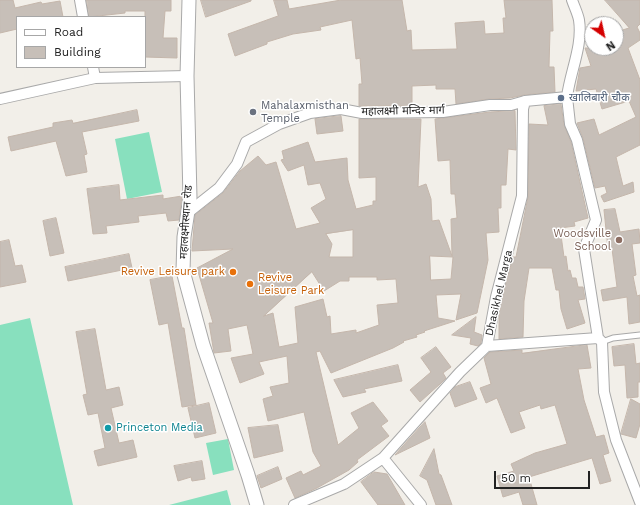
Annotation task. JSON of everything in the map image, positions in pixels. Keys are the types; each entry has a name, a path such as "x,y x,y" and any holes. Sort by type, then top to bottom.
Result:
{"street":[{"path":"80,0 83,16"},
{"name":"महालक्ष्मीस्थान रोड","path":"189,0 187,76 190,198 185,221 183,271 203,345 257,505"},
{"path":"572,0 579,20 579,48 569,79 567,97 570,124 577,140 596,220 584,249 600,340 604,392 616,440 640,502"},
{"path":"93,68 95,78"},
{"path":"0,99 95,78 187,76"},
{"path":"525,101 567,97"},
{"name":"महालक्ष्मी मन्दिर मार्ग","path":"185,221 190,211 219,188 237,164 246,142 279,124 303,115 341,109 362,113 443,112 490,105 510,105 525,101"},
{"name":"Dhasikhel Marga","path":"294,505 344,484 383,458 460,372 487,346 496,297 522,196 522,123 525,101"},
{"path":"487,346 600,340"},
{"path":"383,458 421,505"}],"lane":[{"path":"600,340 640,336"}],"green space":[{"path":"149,132 162,192 127,199 115,139"},
{"path":"30,318 73,505 0,505 0,325"},
{"path":"228,439 234,470 213,475 206,443"},
{"path":"227,490 231,505 169,505"}],"building":[{"path":"0,0 13,0 15,8 41,2 42,4 60,1 63,16 16,16 16,29 0,33"},
{"path":"87,0 171,0 171,11 165,11 163,38 177,38 177,58 146,57 145,11 125,11 125,13 89,16"},
{"path":"201,0 251,0 251,1 206,17"},
{"path":"274,0 287,0 289,9 341,0 402,0 407,31 411,30 412,50 457,49 455,23 484,21 485,34 504,33 503,18 506,18 504,0 552,0 553,31 550,31 549,67 554,67 555,92 456,104 455,89 436,89 436,85 412,86 412,106 359,106 359,84 362,84 360,58 356,59 352,20 320,27 321,30 293,34 267,42 267,44 235,56 228,34 278,16"},
{"path":"605,0 640,0 640,24 637,27 640,33 640,40 628,48 640,80 640,145 616,157 623,186 633,182 634,192 604,202 601,196 607,193 605,186 595,188 583,138 577,123 594,119 599,135 636,117 629,101 602,109 596,89 576,91 580,68 591,66 588,56 624,56 624,30 629,28 624,22 624,16 619,16"},
{"path":"561,104 564,125 571,142 588,218 574,222 575,226 560,228 564,257 566,256 568,271 570,270 572,278 576,278 578,287 583,287 585,299 578,300 585,323 567,329 561,309 559,290 556,290 552,268 529,268 524,301 523,337 499,339 499,314 502,298 513,257 516,257 528,197 529,124 548,125 544,106"},
{"path":"137,110 139,121 82,132 87,154 84,155 87,172 66,176 56,141 11,151 8,137 53,127 53,123 72,120 73,123"},
{"path":"515,111 516,150 508,149 506,185 501,185 501,208 498,208 499,232 486,233 488,260 477,313 456,320 461,294 436,295 438,318 455,321 424,331 425,332 416,335 417,337 403,341 404,342 393,348 331,373 320,351 316,352 338,445 359,428 351,413 373,402 388,421 381,426 389,436 357,460 358,462 349,470 317,488 295,498 286,478 301,471 303,475 321,466 313,452 304,412 268,421 263,399 273,396 270,387 289,383 287,356 259,362 264,374 240,383 231,358 253,354 247,325 228,329 231,351 214,353 209,323 213,323 197,268 233,249 192,251 195,215 223,193 240,171 258,156 266,165 276,162 296,229 320,223 311,208 326,199 320,183 308,185 304,165 288,171 281,160 284,159 282,151 308,142 315,162 347,158 348,180 356,209 373,205 373,201 376,201 376,177 359,178 359,119 421,119 418,187 426,184 431,199 432,221 439,220 452,256 451,219 457,218 455,194 451,194 450,160 438,161 435,119 490,112","holes":["353,230 353,257 329,257 332,244 326,234","430,256 453,257 451,279 431,280","312,272 324,291 340,281 349,281 349,277 377,277 377,280 396,279 398,303 377,305 379,325 356,333 356,330 331,334 330,316 327,317 323,299 295,307 298,343 279,347 273,313 264,316"]},
{"path":"341,116 343,131 317,134 315,119"},
{"path":"119,185 120,200 163,195 163,199 182,196 179,220 168,221 166,213 138,216 139,222 106,226 107,233 93,234 87,189"},
{"path":"615,209 620,232 639,229 640,243 632,244 636,275 633,276 637,296 640,295 640,322 629,324 627,297 603,301 601,290 617,287 612,249 608,249 604,210"},
{"path":"56,218 64,253 50,256 43,221"},
{"path":"9,240 15,266 22,265 26,282 0,287 0,242"},
{"path":"129,254 132,268 68,281 65,267"},
{"path":"172,276 182,328 184,328 196,405 182,407 168,323 159,325 150,280"},
{"path":"476,317 474,332 482,335 481,343 478,346 470,344 471,338 452,335"},
{"name":"Princeton Media","path":"95,329 106,390 119,387 123,405 111,408 119,443 133,440 137,457 98,466 94,451 105,448 98,413 88,415 83,395 87,394 76,332"},
{"path":"634,344 636,364 640,363 640,382 638,382 638,397 627,398 625,365 614,366 612,347"},
{"path":"587,345 591,368 578,369 584,400 596,437 604,435 609,453 603,455 611,481 600,484 592,458 529,477 537,505 523,505 519,492 503,497 497,476 514,471 511,464 535,453 567,444 555,405 541,409 540,405 519,412 525,428 511,433 497,398 486,403 480,388 491,384 484,358 490,352 522,350 522,353"},
{"path":"436,347 451,367 443,373 446,378 420,402 410,390 431,372 421,358"},
{"path":"398,365 402,381 364,389 366,392 343,397 334,380"},
{"path":"470,382 477,399 455,407 450,393 455,387"},
{"path":"631,399 640,404 640,424 636,438 621,434"},
{"path":"209,403 216,433 195,438 188,408"},
{"path":"425,422 430,438 395,455 410,438"},
{"path":"278,425 283,451 254,458 248,428"},
{"path":"434,449 439,474 441,475 452,505 436,505 427,480 420,476"},
{"path":"202,461 205,479 192,481 191,477 178,481 174,466"},
{"path":"278,467 282,479 261,488 257,476"},
{"path":"374,472 387,474 405,505 378,505 361,482"}],"place":[{"name":"खालिबारी चौक","path":"561,98"},
{"name":"Mahalaxmisthan Temple","path":"253,112"},
{"name":"Woodsville School","path":"619,240"},
{"name":"Revive Leisure park","path":"233,272"},
{"name":"Revive Leisure Park","path":"250,284"},
{"name":"Princeton Media","path":"108,428"}]}
